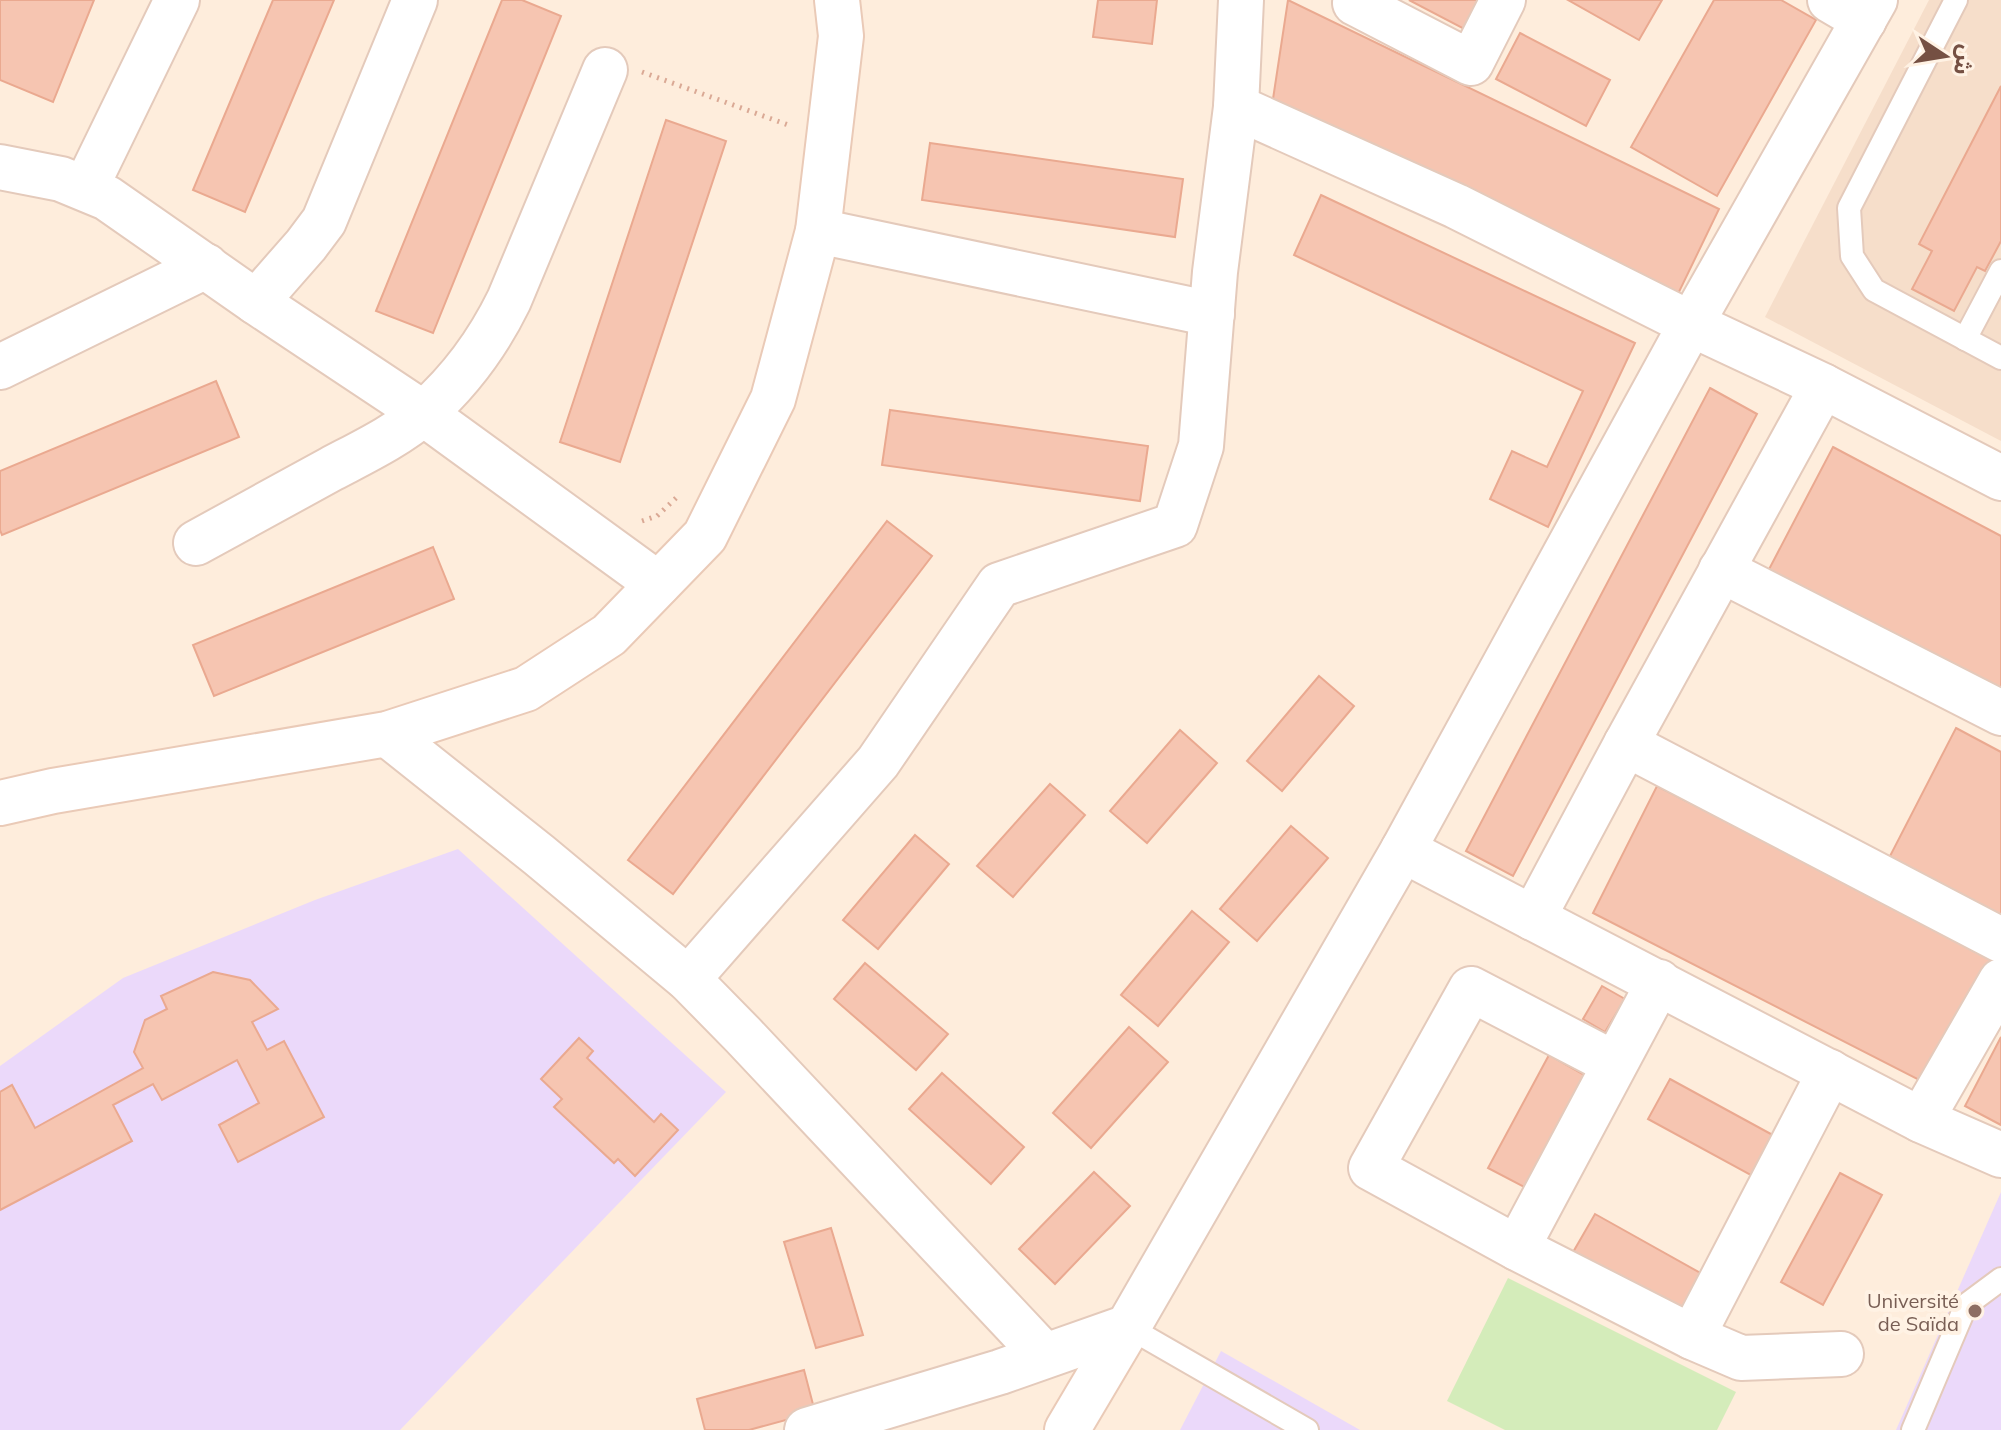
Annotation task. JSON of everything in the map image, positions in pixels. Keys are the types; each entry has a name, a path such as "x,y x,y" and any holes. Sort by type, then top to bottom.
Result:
{"street":[{"path":"86,187 177,0"},
{"path":"256,302 324,221 415,0"},
{"path":"0,803 53,791 387,734 526,689 609,635 705,536 773,399 818,231 841,36 837,0"},
{"path":"688,979 878,762 999,585 1175,525 1201,446 1212,314 1236,107 1241,0"},
{"path":"1357,0 1355,3 1471,63 1503,0"},
{"path":"1067,1430 1403,850 1691,324 1856,7"},
{"path":"196,543 392,436 423,413 474,360 509,300 605,70"},
{"path":"1236,107 1456,206 1691,324 1823,386 2001,478"},
{"path":"0,167 86,187 125,210 423,413 658,584"},
{"path":"818,231 1212,314"},
{"path":"0,367 206,266"},
{"path":"1533,918 1823,386"},
{"path":"1721,570 2001,713"},
{"path":"387,734 688,979 1044,1355"},
{"path":"1626,744 2001,940"},
{"path":"1403,850 1921,1120 2001,1155"},
{"path":"1921,1120 2001,981"},
{"path":"1517,1248 1659,982"},
{"path":"1615,1064 1471,989 1371,1168 1517,1248 1692,1337 1741,1358 1841,1354"},
{"path":"1692,1337 1830,1072"},
{"path":"807,1430 985,1376 1128,1327"},
{"path":"1095,1382 1105,1412 1105,1430"}],"lane":[{"path":"1956,0 1849,208 1852,256 1874,290 2001,358"},
{"path":"1965,339 2001,271"},
{"path":"1913,1430 1966,1305 2001,1279"},
{"path":"1128,1327 1307,1430"}],"path":[{"path":"605,70 640,72 798,128"},
{"path":"635,523 657,516 679,495"}],"shaded area":[{"path":"1929,0 2001,0 2001,441 1765,317"},
{"path":"458,849 726,1092 400,1430 0,1430 0,1066 123,978 315,900"},
{"name":"Université de Saïda","path":"2001,1192 2001,1430 1896,1430"},
{"path":"1221,1351 1360,1430 1180,1430"}],"green space":[{"path":"1508,1278 1736,1392 1717,1430 1505,1430 1447,1401"}],"building":[{"path":"0,0 94,0 53,102 0,80"},
{"path":"273,0 334,0 245,212 193,190"},
{"path":"502,0 522,0 561,16 433,333 376,311"},
{"path":"1098,0 1157,0 1152,44 1093,37"},
{"path":"1288,0 1719,209 1677,296 1273,99"},
{"path":"1409,0 1487,0 1470,32"},
{"path":"1568,0 1662,0 1639,40"},
{"path":"1714,0 1781,0 1816,20 1717,196 1631,147"},
{"path":"1520,33 1610,80 1586,126 1496,79"},
{"path":"2001,86 2001,241 1985,271 1977,267 1954,311 1912,289 1932,251 1919,244"},
{"path":"666,120 726,141 620,462 560,442"},
{"path":"930,143 1183,179 1175,237 922,200"},
{"path":"1321,195 1635,343 1548,527 1490,499 1512,451 1547,467 1583,391 1294,255"},
{"path":"216,381 239,437 2,535 0,471"},
{"path":"1710,388 1757,414 1513,876 1466,851"},
{"path":"890,410 1148,446 1140,501 882,465"},
{"path":"1833,447 2001,536 2001,698 1766,575"},
{"path":"887,521 932,556 673,894 628,860"},
{"path":"433,547 454,599 214,696 193,645"},
{"path":"1319,676 1354,706 1282,791 1247,761"},
{"path":"1956,728 2001,752 2001,916 1889,858"},
{"path":"1180,730 1217,763 1147,843 1110,811"},
{"path":"1050,784 1085,815 1013,897 977,866"},
{"path":"1657,786 1992,957 1927,1084 1593,913"},
{"path":"1291,826 1328,858 1257,941 1220,909"},
{"path":"915,835 949,864 878,949 843,920"},
{"path":"1192,911 1229,942 1158,1026 1121,995"},
{"path":"865,963 948,1034 916,1070 834,999"},
{"path":"213,972 250,980 278,1009 252,1022 267,1050 284,1041 324,1117 238,1162 219,1125 259,1103 237,1060 162,1100 153,1084 113,1105 132,1141 0,1210 0,1092 12,1085 35,1128 143,1068 134,1052 145,1020 167,1009 161,996"},
{"path":"1602,986 1625,999 1605,1032 1583,1019"},
{"path":"1129,1027 1168,1062 1091,1148 1053,1113"},
{"path":"2001,1037 2001,1125 1965,1106"},
{"path":"579,1038 593,1051 587,1058 654,1122 661,1114 678,1130 635,1176 618,1159 614,1163 554,1107 562,1099 541,1079"},
{"path":"1549,1055 1591,1079 1530,1190 1488,1168"},
{"path":"942,1073 1024,1147 991,1184 909,1109"},
{"path":"1670,1079 1780,1139 1758,1179 1648,1119"},
{"path":"1094,1172 1130,1206 1055,1284 1019,1249"},
{"path":"1840,1173 1882,1195 1823,1305 1781,1282"},
{"path":"1595,1214 1704,1275 1681,1316 1572,1254"},
{"path":"831,1228 863,1335 816,1348 784,1242"},
{"path":"804,1370 815,1412 749,1430 705,1430 697,1399"}],"place":[{"name":"Université de Saïda","path":"1975,1311"}]}
